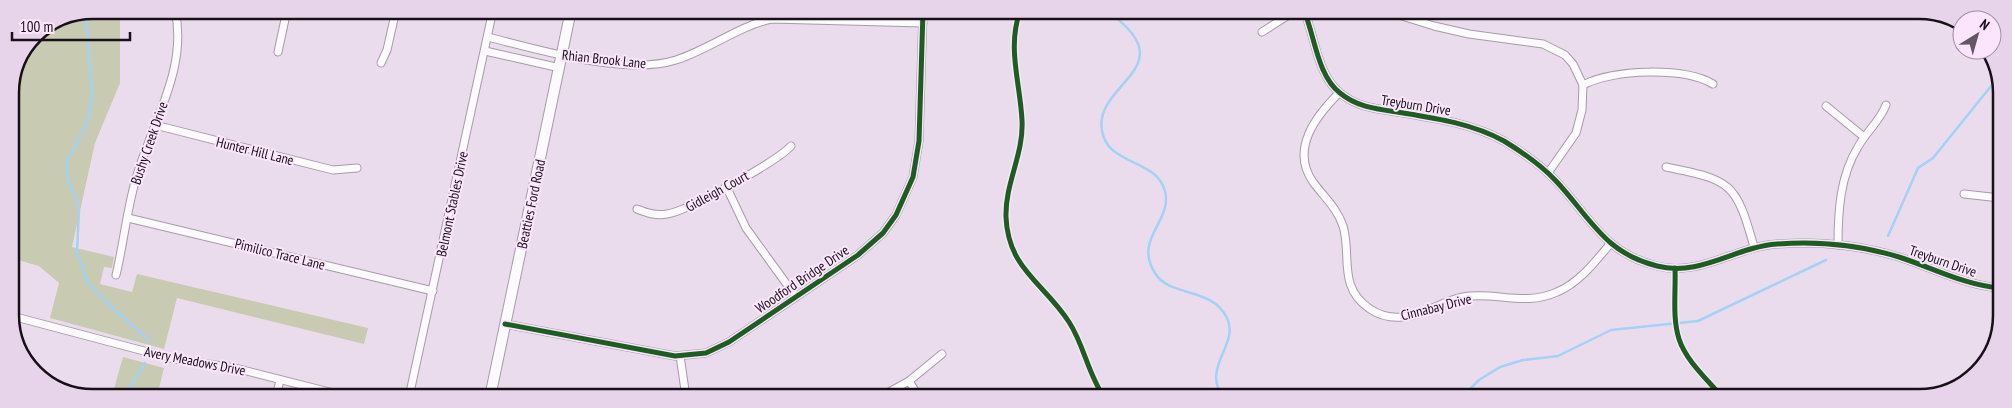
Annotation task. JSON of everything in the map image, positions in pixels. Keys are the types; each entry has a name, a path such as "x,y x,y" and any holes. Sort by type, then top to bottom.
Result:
{"main road":[{"name":"Beatties Ford Road","path":"492,389 569,19"}],"street":[{"name":"Bushy Creek Drive","path":"116,275 138,170 177,57 177,19"},
{"path":"278,52 285,19"},
{"path":"380,63 388,50 394,19"},
{"name":"Belmont Stables Drive","path":"411,389 486,51 491,19"},
{"name":"Rhian Brook Lane","path":"488,36 562,57 642,65 663,64 688,55 752,24 771,19"},
{"name":"Rhian Brook Lane","path":"867,19 923,23"},
{"name":"Woodford Bridge Drive","path":"505,324 680,356 706,353 720,347 796,297 874,242 896,215 913,176 919,141 923,19"},
{"path":"1262,32 1282,19"},
{"path":"1307,19 1323,67 1339,93"},
{"path":"1412,19 1469,34 1543,44 1565,56 1573,64 1583,85 1582,110 1576,133 1548,173"},
{"name":"Rhian Brook Lane","path":"486,51 560,68"},
{"path":"1583,85 1606,78 1650,73 1695,76 1713,84"},
{"name":"Treyburn Drive","path":"1339,93 1370,108 1448,120 1483,132 1515,148 1548,173 1598,233 1610,244 1636,260 1673,268 1708,264 1754,247 1788,243 1838,245 1899,258 1961,281 1993,287"},
{"name":"Cinnabay Drive","path":"1339,93 1323,109 1309,130 1305,149 1305,164 1311,180 1339,214 1345,234 1346,268 1349,281 1359,300 1370,309 1388,316 1404,317 1464,297 1514,300 1539,298 1557,292 1572,284 1610,244"},
{"path":"1838,245 1843,182 1848,164 1864,137 1877,122 1886,105"},
{"path":"1826,106 1864,137"},
{"name":"Hunter Hill Lane","path":"155,125 333,170 357,168"},
{"name":"Gidleigh Court","path":"637,209 657,215 680,211 782,155 791,146"},
{"path":"1666,167 1711,177 1726,185 1742,206 1754,247"},
{"path":"726,186 746,228 796,297"},
{"path":"1964,194 1993,197"},
{"name":"Pimilico Trace Lane","path":"128,218 433,290"},
{"name":"Avery Meadows Drive","path":"19,318 174,359 236,368 317,389"},
{"path":"894,389 909,381 942,354"},
{"path":"680,356 685,389"},
{"path":"278,389 280,380"},
{"path":"909,381 914,389"}],"green space":[{"path":"120,19 120,83 95,143 72,247 114,257 112,268 104,267 100,284 132,292 137,274 368,328 364,344 177,298 164,349 50,318 59,283 39,266 19,260 19,93 20,78 24,64 40,40 64,24 78,20"},
{"path":"123,357 164,368 159,389 114,389"}],"waterway":[{"path":"86,19 92,97 87,123 67,161 66,168 69,184 77,199 79,211 77,251 87,282 106,302 150,341"},
{"path":"1116,19 1130,31 1139,47 1139,61 1132,74 1110,100 1103,114 1102,131 1106,142 1113,151 1152,173 1160,180 1165,191 1166,202 1164,212 1148,250 1149,261 1155,273 1170,286 1211,301 1220,308 1227,318 1230,328 1229,337 1216,376 1219,389"},
{"path":"1888,236 1918,168 1933,158 1992,84"},
{"path":"1470,389 1479,380 1500,367 1523,360 1558,356 1611,330 1698,321 1826,260"},
{"path":"129,389 145,363"}],"cycle path":[{"path":"505,324 675,356 706,353 729,342 858,255 883,233 896,215 913,177 919,141 923,19"},
{"path":"1018,19 1014,52 1021,106 1022,133 1006,204 1008,235 1020,263 1069,322 1079,340 1100,389"},
{"path":"1307,19 1321,66 1332,85 1346,98 1367,107 1465,125 1504,141 1531,159 1550,175 1599,232 1611,243 1639,260 1657,266 1688,268 1762,246 1792,243 1823,244 1869,249 1912,261 1961,280 1993,287"},
{"path":"1675,268 1675,313 1679,339 1692,363 1715,389"}]}
